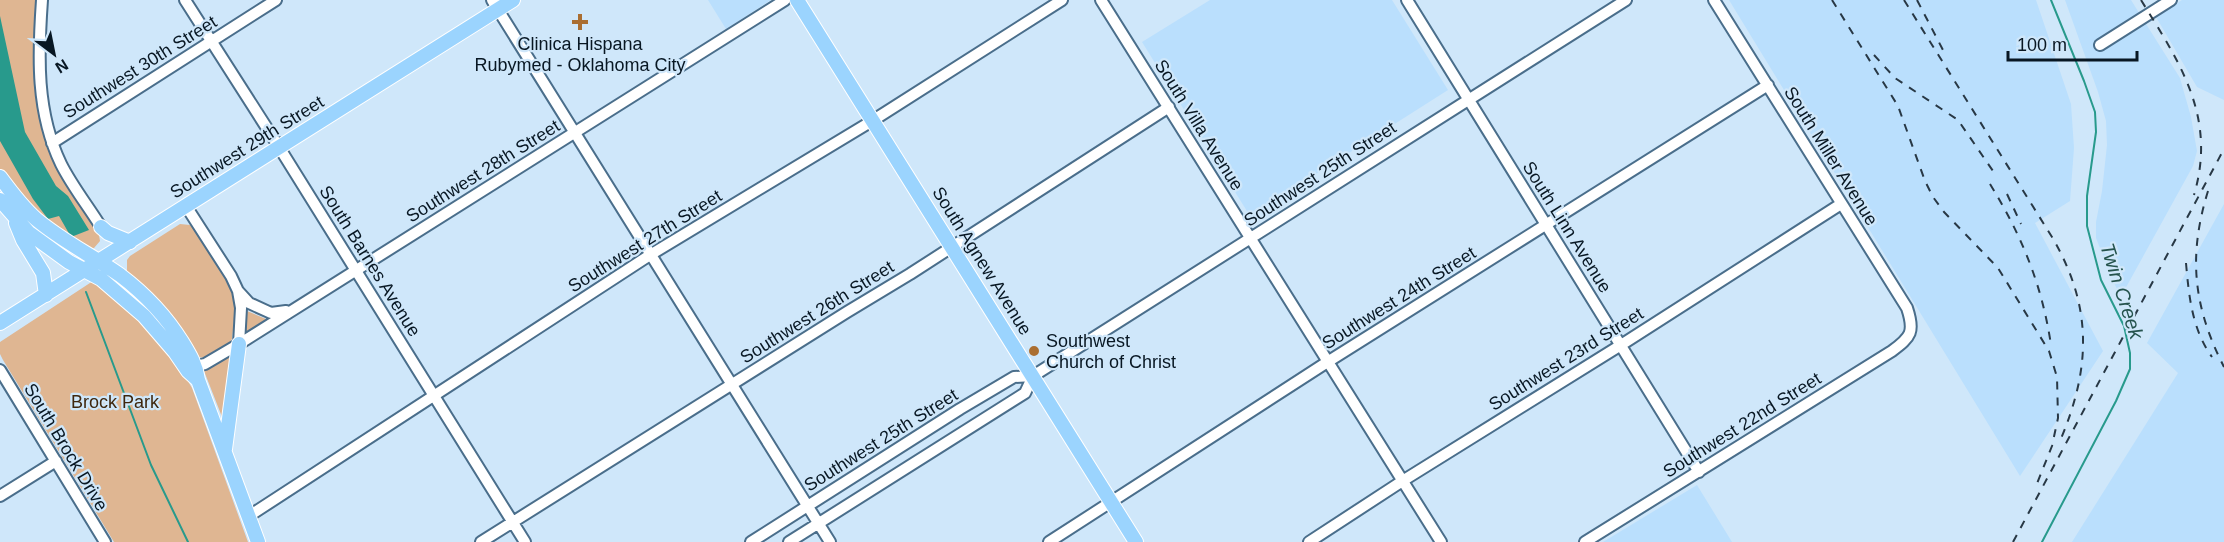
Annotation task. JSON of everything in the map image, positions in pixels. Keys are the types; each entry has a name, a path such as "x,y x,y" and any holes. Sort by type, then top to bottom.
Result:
{"main road":[{"name":"Southwest 29th Street","path":"0,324 279,147 495,5 513,0"},
{"name":"South Agnew Avenue","path":"797,0 1136,542"},
{"path":"0,177 36,219 102,259 169,322 196,366 198,380 258,542"},
{"path":"0,200 14,217 40,241 101,279 144,316 188,371 198,380"},
{"path":"14,217 22,240 43,273 46,295"},
{"path":"101,227 108,233 130,242 122,254 120,269 122,276"},
{"path":"101,227 102,259"},
{"path":"225,451 239,344"}],"street":[{"path":"42,0 38,53 40,87 52,142 62,166 101,227"},
{"name":"South Barnes Avenue","path":"185,0 525,542"},
{"name":"Southwest 30th Street","path":"52,142 276,0"},
{"name":"Southwest 28th Street","path":"196,366 239,344 785,0"},
{"name":"Southwest 27th Street","path":"249,516 650,255 872,121 1062,0"},
{"name":"South Villa Avenue","path":"1101,0 1441,542"},
{"name":"South Linn Avenue","path":"1407,0 1699,472"},
{"name":"Southwest 25th Street","path":"751,542 1014,377 1033,376 1626,0"},
{"name":"South Miller Avenue","path":"1714,0 1908,308 1912,323 1911,332"},
{"path":"2100,45 2171,0"},
{"path":"495,5 830,542"},
{"name":"Southwest 24th Street","path":"1049,542 1329,361 1768,85"},
{"name":"Southwest 26th Street","path":"481,542 951,247 1169,107"},
{"name":"Southwest 23rd Street","path":"1309,542 1841,204"},
{"path":"186,206 231,276 238,291 241,308 239,344"},
{"path":"238,291 249,303 271,313 290,311"},
{"name":"Southwest 22nd Street","path":"1585,542 1892,351 1904,342 1911,332"},
{"name":"South Brock Drive","path":"0,370 105,542"},
{"name":"Southwest 25th Street","path":"789,542 1025,393 1033,376"},
{"path":"0,496 56,461"}],"shaded area":[{"path":"708,0 771,0 726,29"},
{"path":"1210,0 1392,0 1448,90 1250,216 1142,42"},
{"path":"1729,0 2036,0 2071,104 2074,148 2070,201 2035,223 2103,351 2020,476"},
{"path":"2065,0 2131,0 2180,78 2191,117 2197,151 2193,166 2124,291 2117,289 2096,238 2096,222 2107,145 2106,121"},
{"path":"2182,0 2224,0 2224,100 2197,87 2156,17"},
{"path":"0,16 25,132 56,186 68,196 89,230 71,237 59,216 48,219 33,199 0,141"},
{"path":"2224,204 2224,542 2072,542 2178,373 2147,343"},
{"path":"1697,485 1732,542 1603,542"}],"green space":[{"path":"0,0 37,0 34,78 44,138 56,164 99,235 100,241 90,250 29,206 0,169"},
{"path":"180,224 190,225 194,229 234,290 236,302 232,339 229,344 206,358 196,357 127,273 127,260 130,256"},
{"name":"Brock Park","path":"93,281 148,326 176,361 192,388 248,542 114,542 3,360 0,354 0,342"},
{"path":"247,311 266,319 265,323 248,333 244,330"},
{"path":"235,349 226,427 204,371 206,367"}],"waterway":[{"name":"Twin Creek","path":"2042,542 2116,401 2130,369 2130,353 2124,326 2101,280 2087,226 2087,196 2096,132 2095,112 2051,0"},
{"path":"86,292 151,465 188,542"}],"railway":[{"path":"1832,0 1898,106 1933,197 1944,212 1998,268 2049,351 2057,377 2058,418 2052,446 2036,486"},
{"path":"1904,0 2052,237 2075,288 2081,313 2082,363 2078,388 2060,441"},
{"path":"1917,0 1943,50"},
{"path":"2141,0 2181,69 2198,116 2201,140 2200,167 2194,195"},
{"path":"1874,55 1895,78 1958,120 1993,171"},
{"path":"2013,542 2224,149"},
{"path":"1990,184 2012,223 2029,262 2042,302 2051,345"},
{"path":"2208,191 2198,237 2197,281 2206,323 2224,367"},
{"path":"2007,194 2021,224"},
{"path":"2186,263 2190,300 2196,324 2212,357"}],"place":[{"name":"Clinica Hispana Rubymed - Oklahoma City","path":"580,22"},
{"name":"Southwest Church of Christ","path":"1034,351"}]}
